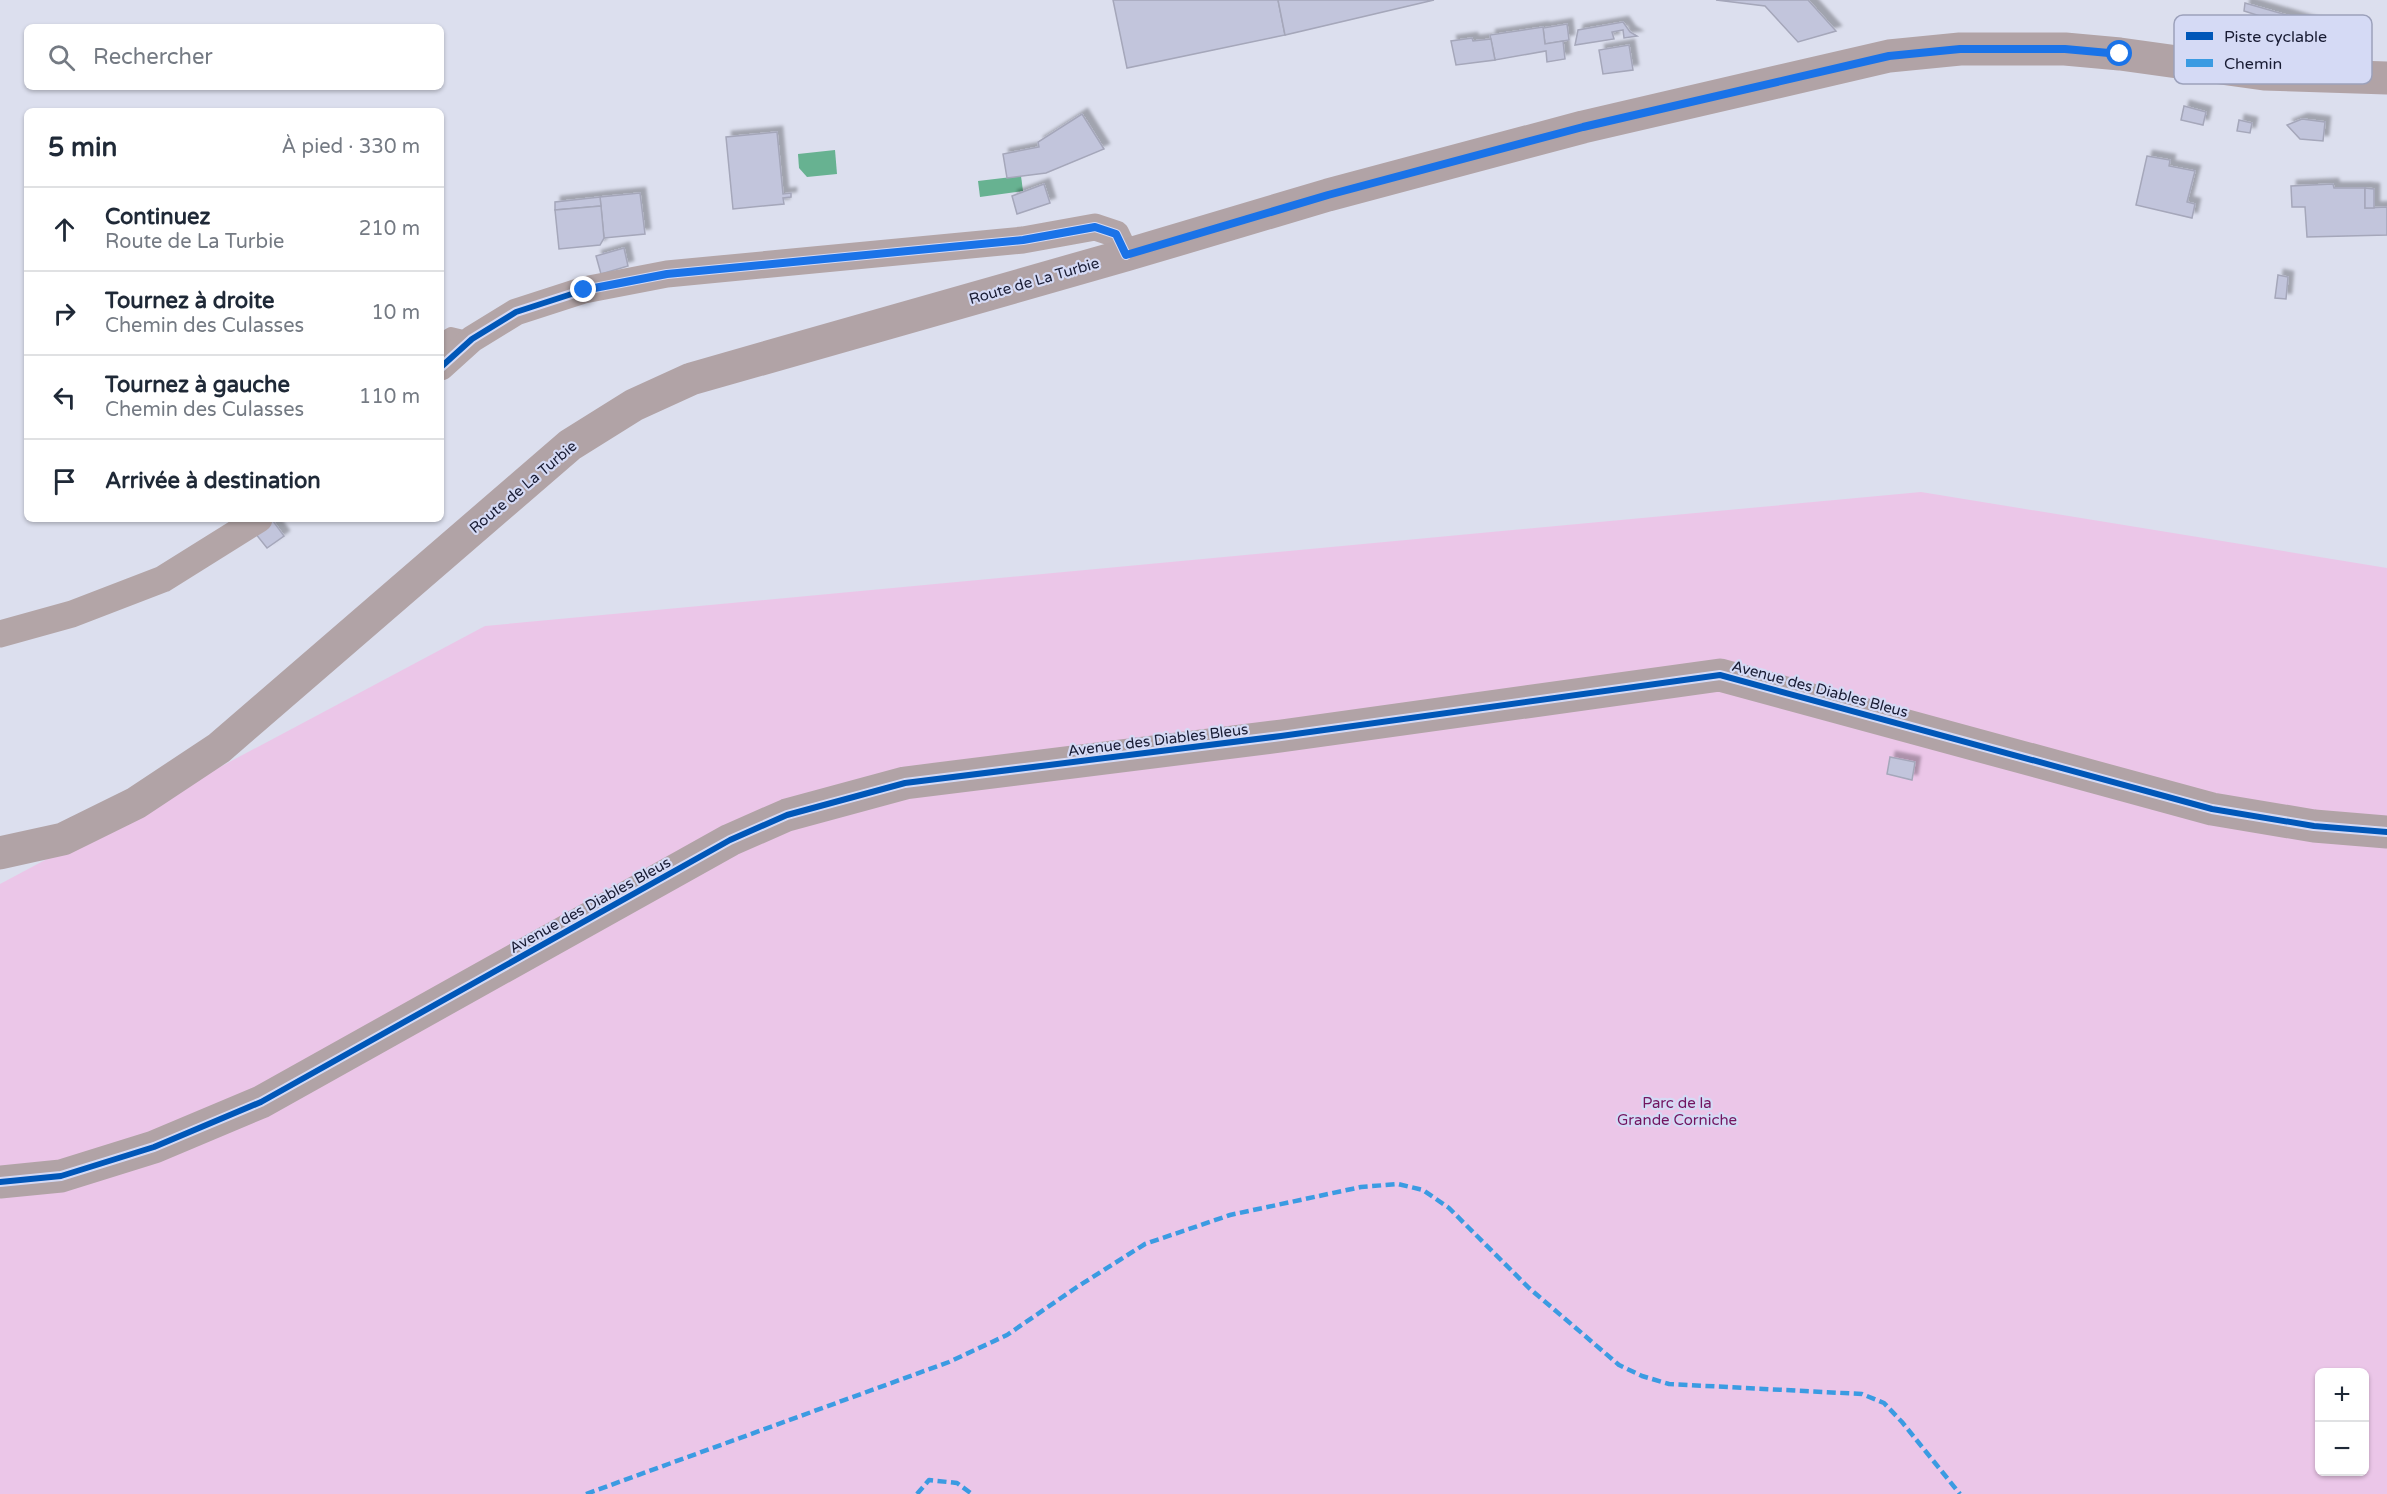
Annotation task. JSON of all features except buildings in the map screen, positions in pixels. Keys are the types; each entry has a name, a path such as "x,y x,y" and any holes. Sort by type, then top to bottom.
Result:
{"main road":[{"name":"Route de La Turbie","path":"0,853 63,839 136,803 219,748 570,445 634,405 691,379 1328,195 1583,127 1889,56 1960,49 2065,49 2174,62"},
{"name":"Route de La Turbie","path":"2372,78 2387,78"},
{"name":"Avenue des Diables Bleus","path":"0,1182 61,1176 154,1147 261,1102 730,840 787,815 905,783 1281,736 1720,675 2212,809 2314,826 2387,832"}],"street":[{"path":"444,364 472,339 516,312 584,290 667,274 1023,240 1095,227 1116,234 1126,255"},
{"path":"0,634 72,614 163,579 254,522"}],"lane":[{"path":"444,338 451,334 472,339"}],"green space":[{"name":"Parc de la Grande Corniche","path":"1921,492 2387,568 2387,1494 0,1494 0,884 485,626"}],"shaded area":[{"path":"835,150 837,174 807,177 799,168 798,154"},
{"path":"1021,176 1023,191 980,197 978,181"}],"marked path":[{"path":"586,1494 949,1362 1007,1335 1145,1244 1230,1215 1361,1187 1398,1184 1423,1190 1449,1208 1529,1288 1619,1365 1642,1376 1669,1384 1862,1394 1884,1403 1960,1494"},
{"path":"917,1494 929,1480 957,1483 972,1494"}],"cycle path":[{"path":"444,364 472,339 516,312 584,290 667,274 1023,240 1095,227 1116,234 1126,255"},
{"path":"0,1182 61,1176 154,1147 261,1102 730,840 787,815 905,783 1281,736 1720,675 2212,809 2314,826 2387,832"}],"route":[{"path":"584,290 667,274 1023,240 1095,227 1116,234 1126,255 1328,195 1583,127 1889,56 1960,49 2065,49 2120,54"}]}
